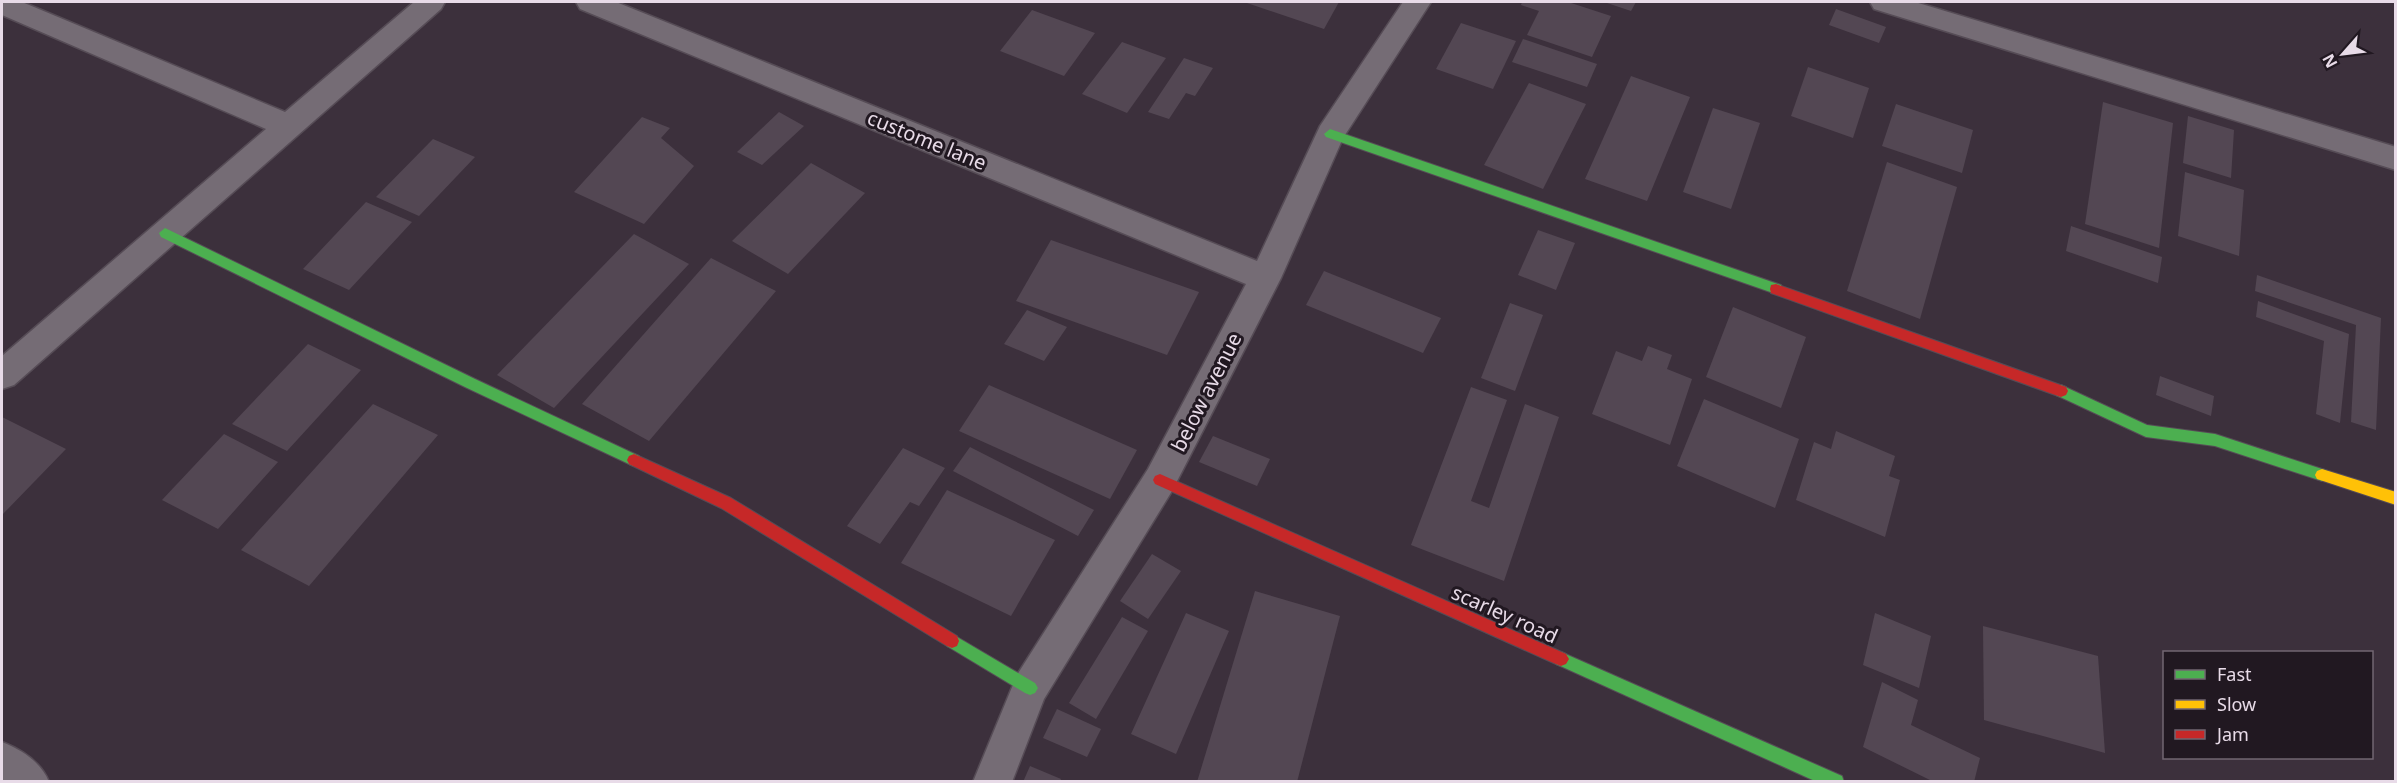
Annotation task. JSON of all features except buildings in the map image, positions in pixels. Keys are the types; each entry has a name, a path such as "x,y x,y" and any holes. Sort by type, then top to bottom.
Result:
{"street":[{"path":"2,375 431,2"},
{"name":"custome lane","path":"590,2 1265,278"},
{"name":"below avenue","path":"992,782 1030,688 1160,480 1265,278 1330,134 1417,2"},
{"path":"1884,2 2396,159"},
{"path":"2,4 288,126"},
{"path":"1330,134 2047,384 2146,431 2215,440 2396,499"},
{"path":"165,233 470,382 726,503 1030,688"},
{"name":"scarley road","path":"1160,480 1836,782"},
{"path":"2,761 30,782"}],"traffic: fast":[{"path":"1330,134 1776,289"},
{"path":"165,233 470,383 634,460"},
{"path":"2061,391 2146,431 2215,440 2322,475"},
{"path":"952,641 1030,688"},
{"path":"1561,659 1836,782"}],"traffic: slow":[{"path":"2322,475 2396,499"}],"traffic: jam":[{"path":"1776,289 2061,391"},
{"path":"634,460 726,503 952,641"},
{"path":"1160,480 1561,659"}]}
